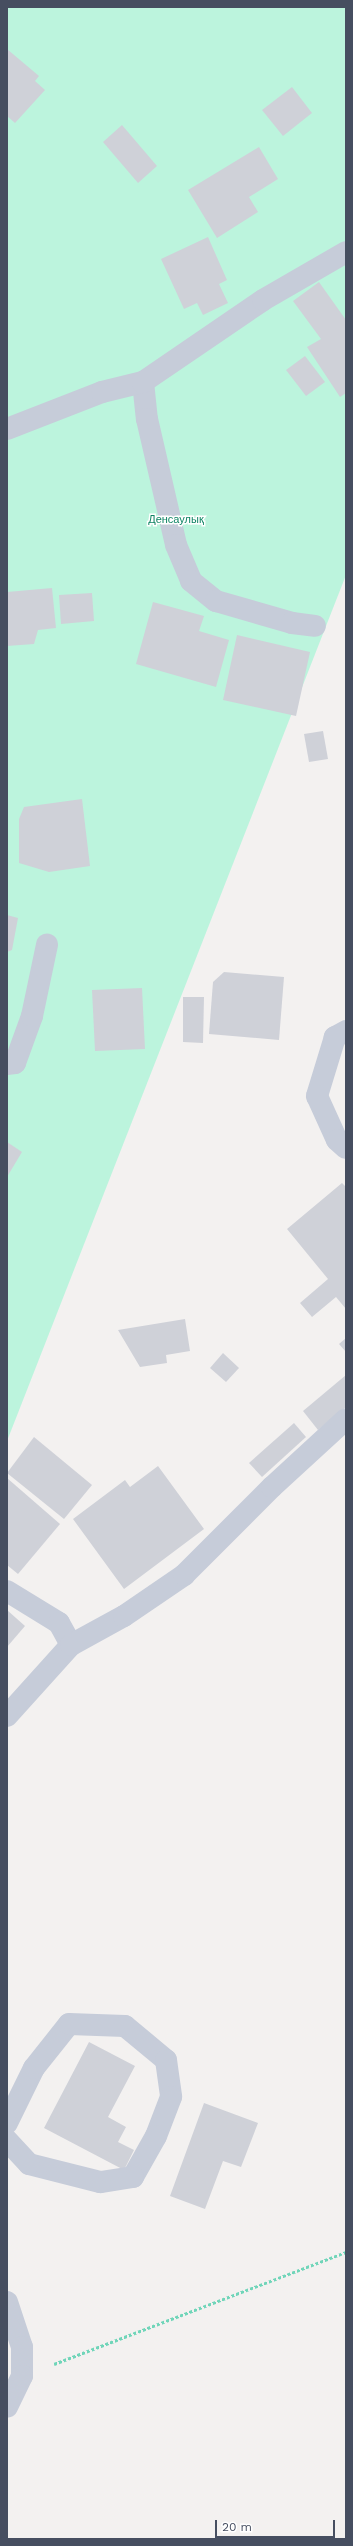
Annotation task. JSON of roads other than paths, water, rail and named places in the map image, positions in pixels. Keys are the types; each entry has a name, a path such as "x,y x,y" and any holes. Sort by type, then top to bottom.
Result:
{"street":[{"path":"7,429 102,392 143,382 263,300 346,252"},
{"path":"143,382 147,419 176,545 191,581 216,601 271,618 315,626"},
{"path":"7,1064 15,1063 32,1016 47,945"},
{"path":"346,1032 335,1037 317,1096 337,1140 346,1148"},
{"path":"7,1716 71,1645 124,1616 184,1574 272,1487 346,1419"},
{"path":"7,1591 59,1623 71,1645"},
{"path":"7,2123 34,2068 69,2024 125,2026 166,2060 171,2097 156,2136 133,2178 100,2182 29,2164 7,2140"},
{"path":"7,2302 22,2347 22,2376 7,2407"}],"park label":[{"name":"Денсаулық","path":"176,520"}]}
